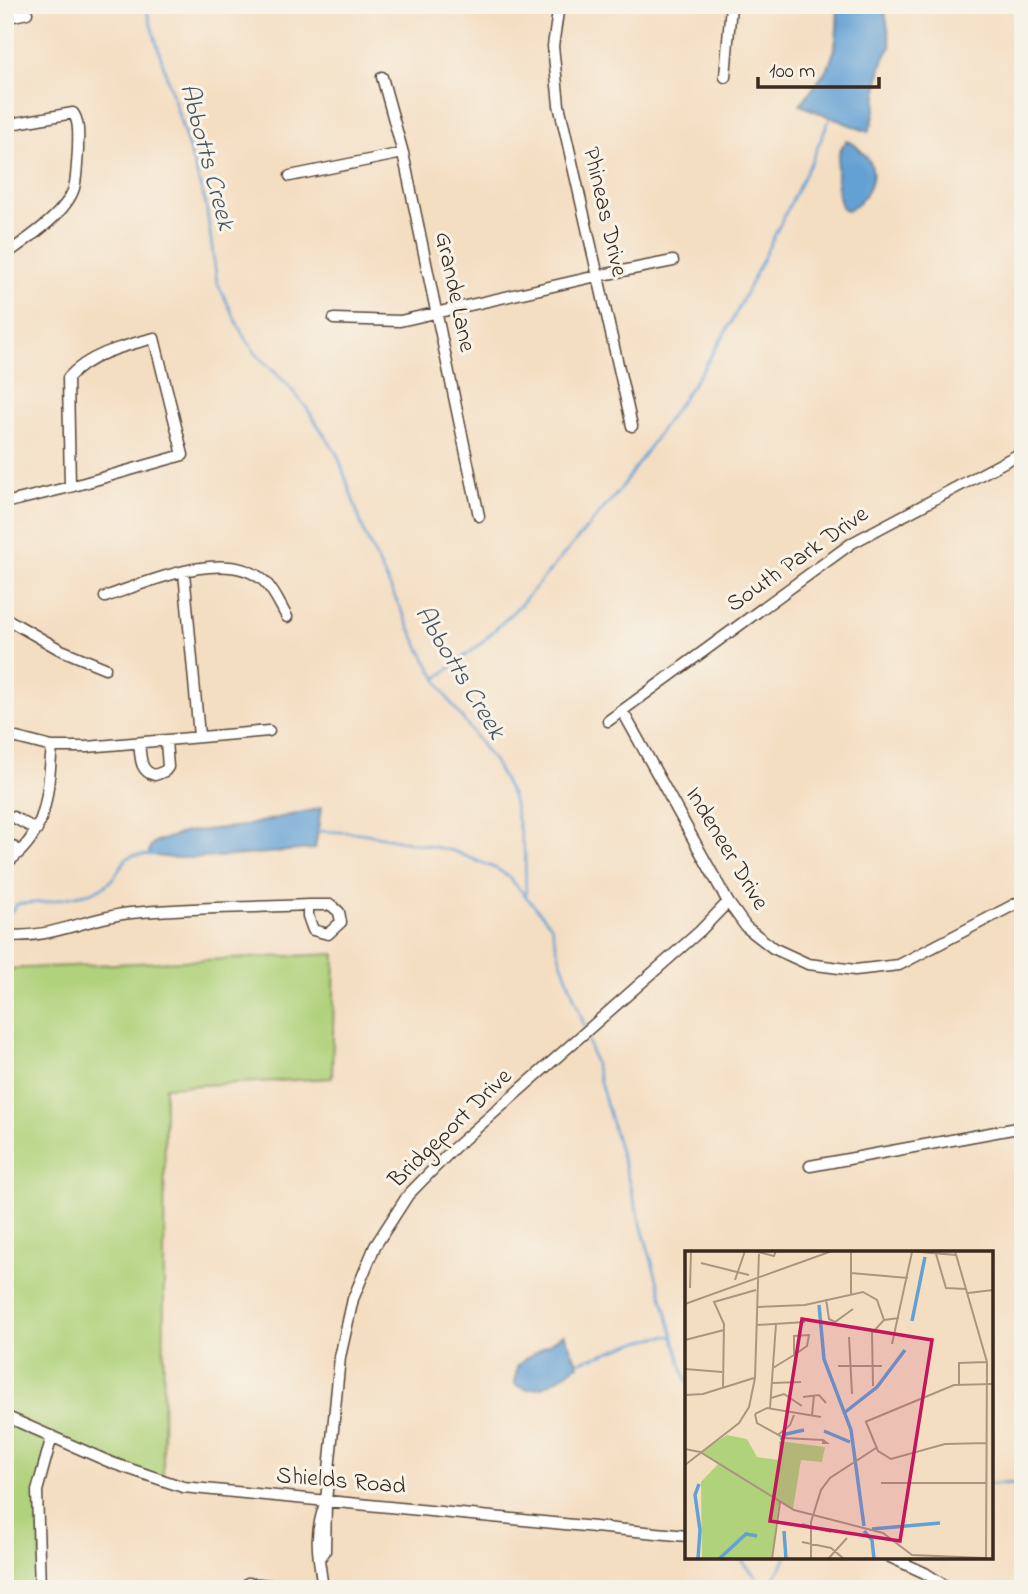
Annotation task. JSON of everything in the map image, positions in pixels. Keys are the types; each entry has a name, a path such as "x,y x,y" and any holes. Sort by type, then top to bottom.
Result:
{"street":[{"name":"Phineas Drive","path":"559,5 553,46 557,95 632,426"},
{"path":"724,77 732,5"},
{"path":"5,18 27,13"},
{"name":"Grande Lane","path":"382,77 403,153 479,516"},
{"path":"5,125 69,112 77,119 78,141 77,171 71,196 48,222 5,256"},
{"path":"290,176 403,153"},
{"path":"334,319 400,321 673,261"},
{"path":"5,503 70,487 183,455 153,338 112,350 75,370 68,378 70,487"},
{"name":"South Park Drive","path":"608,721 852,543 1023,452"},
{"path":"105,597 163,577 225,565 246,569 265,581 287,617"},
{"path":"184,572 199,736"},
{"path":"5,618 59,649 105,668"},
{"name":"Indeneer Drive","path":"623,712 728,902 746,927 773,948 808,964 855,970 899,965 1023,901"},
{"path":"5,735 52,747 87,747 269,731"},
{"path":"139,743 145,772 155,775 168,767 166,741"},
{"path":"5,863 20,852 37,830 45,807 52,747"},
{"path":"5,818 13,817 37,830"},
{"path":"5,841 20,852"},
{"name":"Bridgeport Drive","path":"323,1589 320,1558 325,1551 326,1501 340,1357 353,1299 375,1246 408,1195 454,1147 700,931 728,902"},
{"path":"5,935 23,937 46,934 129,913 308,905"},
{"path":"810,1166 1023,1127"},
{"name":"Shields Road","path":"5,1416 112,1463 171,1484 685,1536"},
{"path":"40,1589 37,1492 52,1436"},
{"path":"894,1559 925,1573 950,1589"},
{"path":"248,1583 312,1589"}],"green space":[{"path":"335,954 332,1078 165,1087 161,1480 52,1437 41,1469 40,1589 5,1589 5,969"}],"water":[{"path":"838,5 884,5 891,47 881,66 875,111 868,132 800,105 823,75 832,58"},
{"path":"846,141 854,144 864,154 872,170 866,193 848,211 842,208 837,173 839,155"},
{"path":"321,808 315,849 202,858 160,857 149,853 153,843 185,832 243,826"},
{"path":"564,1334 578,1365 539,1388 522,1388 515,1384 517,1367"}],"waterway":[{"name":"Abbotts Creek","path":"145,5 206,205 217,282 243,335 257,355 306,407 338,456 365,535 418,645 446,696 494,762 512,796 525,855 526,895"},
{"path":"436,679 478,646 521,604 619,491 703,369 731,323 830,118"},
{"path":"317,831 361,833 453,851 508,876 551,925 585,1027"},
{"path":"5,920 17,904 47,902 90,893 105,886 126,859 133,855 155,855"},
{"name":"Abbotts Creek","path":"587,1037 685,1376"},
{"path":"573,1363 648,1339 674,1336"},
{"path":"993,1484 1023,1483"},
{"name":"Abbotts Creek","path":"741,1559 766,1589"},
{"path":"771,1589 774,1578 786,1559"}]}
